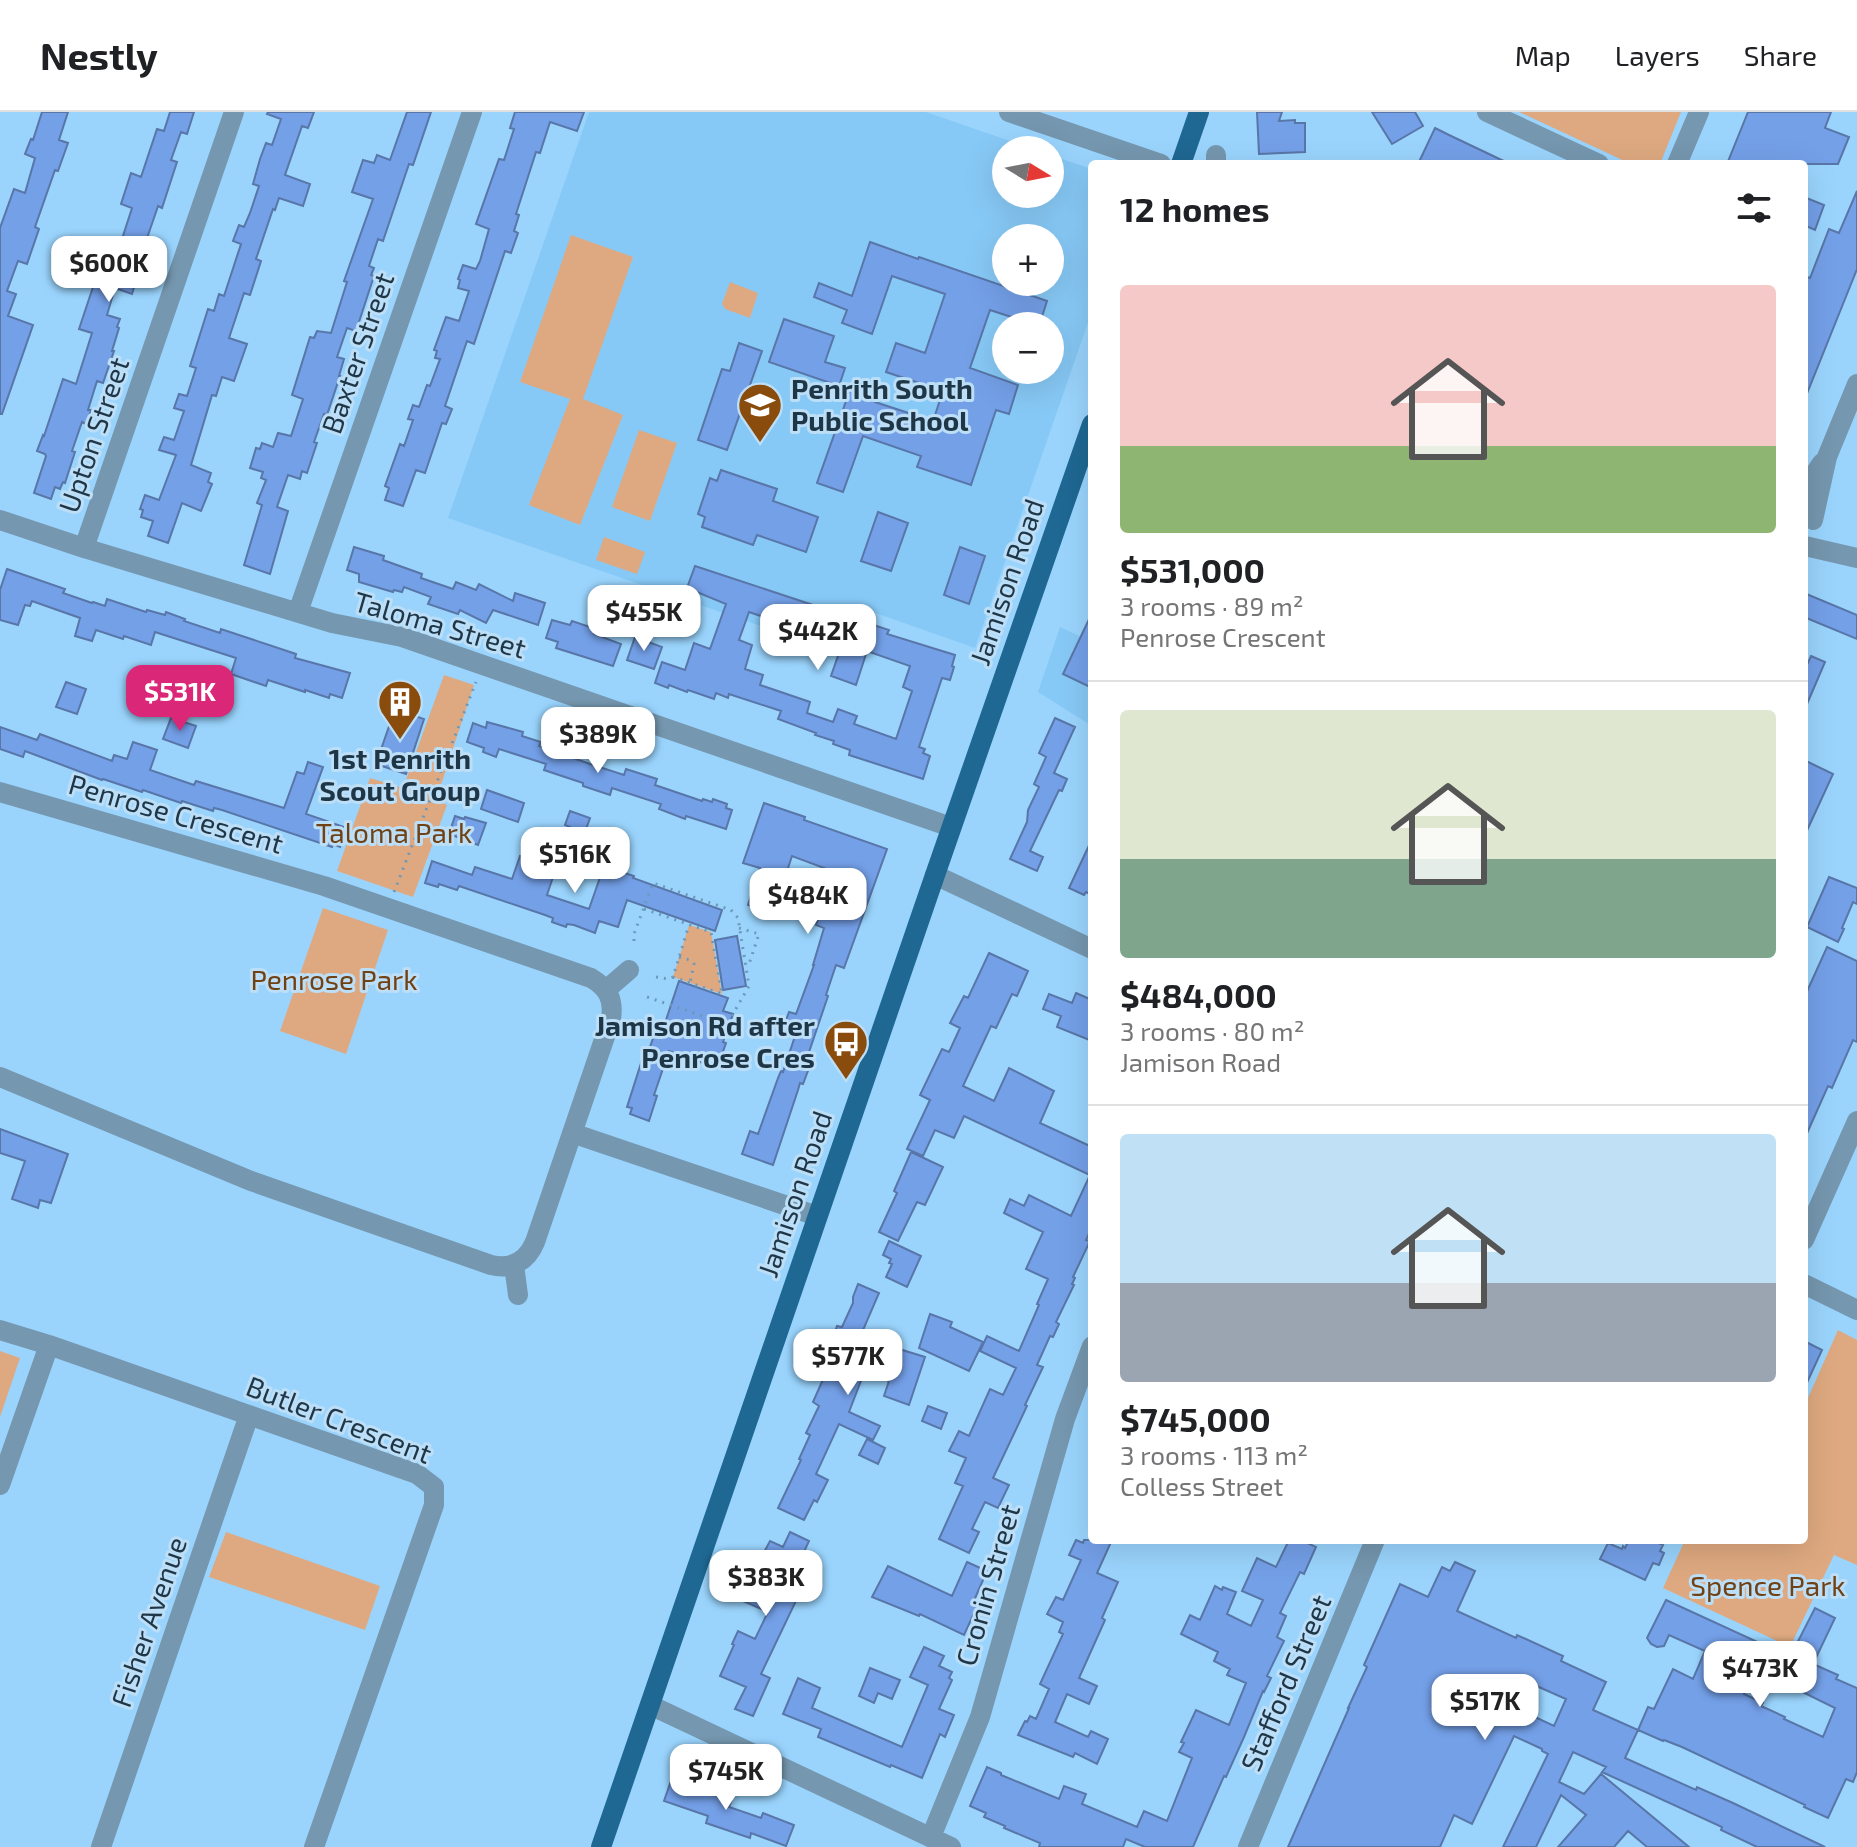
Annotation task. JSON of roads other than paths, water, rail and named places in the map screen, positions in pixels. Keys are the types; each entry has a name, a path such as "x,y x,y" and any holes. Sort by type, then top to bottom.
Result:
{"main road":[{"path":"1182,160 1199,112"},
{"name":"Jamison Road","path":"601,1847 1088,435"}],"street":[{"name":"Upton Street","path":"84,548 234,112"},
{"name":"Baxter Street","path":"298,612 472,112"},
{"path":"1009,112 1149,160"},
{"path":"1487,112 1590,160"},
{"path":"1679,160 1699,112"},
{"path":"1856,558 1808,530 1827,457 1857,384"},
{"path":"1808,484 1827,457"},
{"name":"Taloma Street","path":"0,520 332,623 402,637 951,827"},
{"name":"Penrose Crescent","path":"0,792 324,886 591,978 607,989"},
{"path":"935,875 1088,947"},
{"path":"0,1077 251,1181 491,1265 506,1267 527,1256 535,1242 611,1019 612,1002 607,989 629,970"},
{"path":"1808,1231 1857,1121"},
{"path":"572,1133 817,1216"},
{"path":"514,1265 518,1295"},
{"path":"1808,1286 1857,1310"},
{"name":"Butler Crescent","path":"0,1330 417,1474 431,1483 435,1493 434,1505 314,1847"},
{"path":"0,1485 49,1345"},
{"name":"Cronin Street","path":"931,1837 980,1717 1065,1419 1088,1357"},
{"name":"Fisher Avenue","path":"101,1847 249,1415"},
{"name":"Stafford Street","path":"1248,1847 1373,1544"},
{"path":"650,1705 951,1847"}],"place":[{"name":"Penrith South Public School","path":"760,444"},
{"name":"1st Penrith Scout Group","path":"400,741"},
{"name":"Jamison Rd after Penrose Cres","path":"846,1081"}],"park label":[{"name":"Taloma Park","path":"394,833"},
{"name":"Penrose Park","path":"334,980"},
{"name":"Spence Park","path":"1768,1586"}]}
